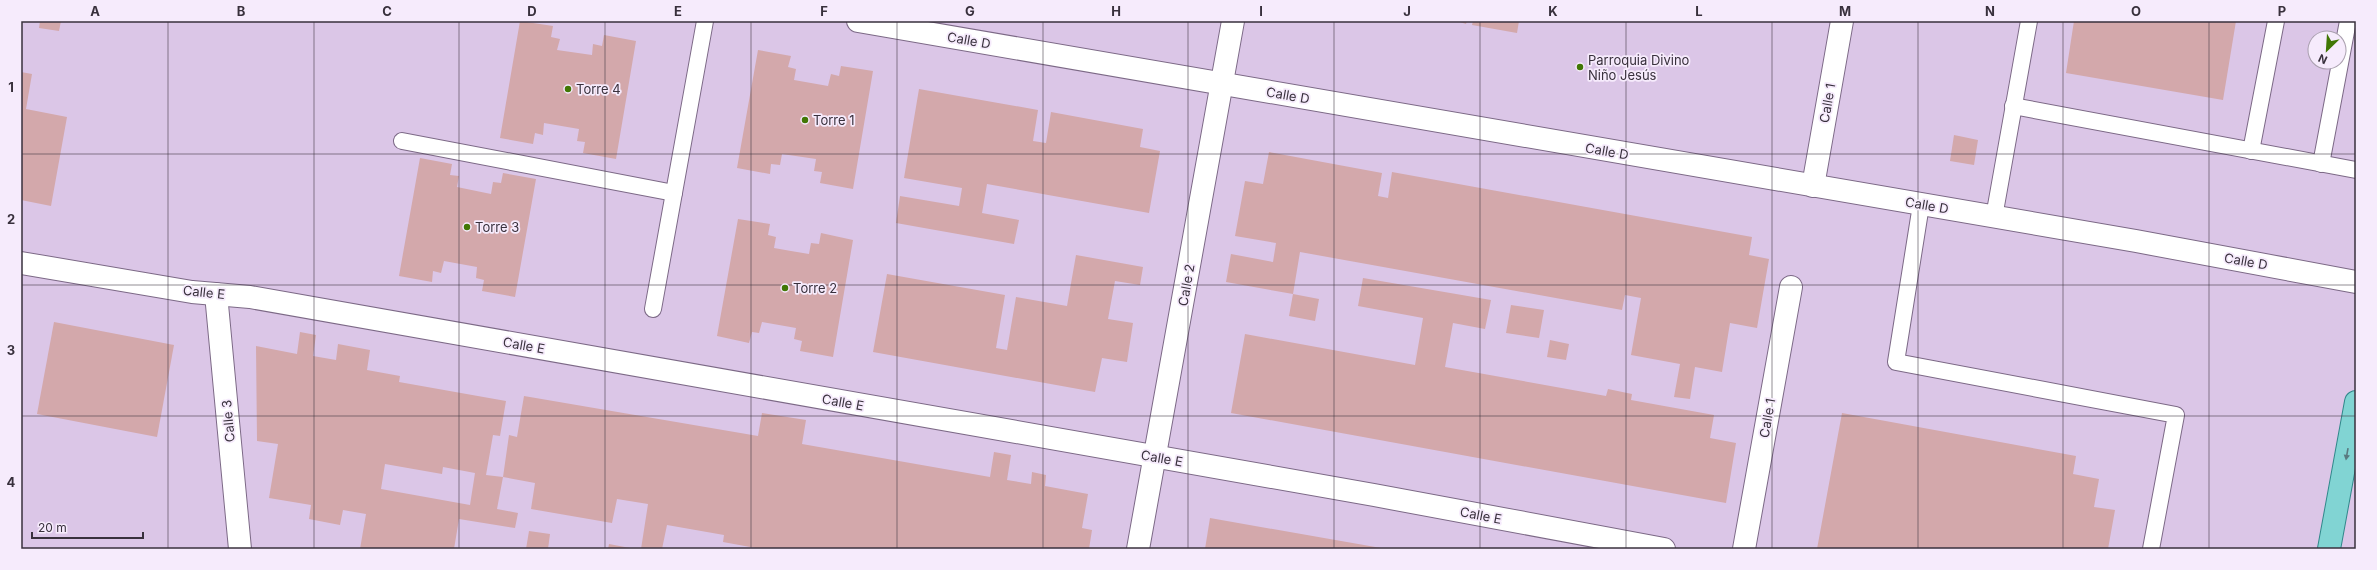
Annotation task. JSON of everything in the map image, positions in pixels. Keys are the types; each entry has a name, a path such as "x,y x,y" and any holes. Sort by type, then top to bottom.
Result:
{"main road":[{"path":"2329,549 2356,402"}],"street":[{"name":"Calle D","path":"858,21 900,25 1222,84 1994,217 2356,282"},
{"name":"Calle 2","path":"1138,549 1233,21"},
{"name":"Calle 1","path":"1813,186 1842,21"},
{"name":"Calle E","path":"21,263 192,292 250,297 1155,457 1664,549"},
{"name":"Calle 1","path":"1744,549 1791,287"},
{"name":"Calle 3","path":"216,294 240,549"}],"lane":[{"path":"653,309 705,21"},
{"path":"1994,217 2029,21"},
{"path":"2252,150 2276,21"},
{"path":"2322,164 2348,21"},
{"path":"2014,106 2356,170"},
{"path":"402,141 674,193"},
{"path":"1921,205 1896,362 2176,415 2151,549"}],"building":[{"path":"40,21 61,21 59,31 39,28"},
{"name":"Torre 4","path":"520,21 553,26 551,37 560,39 557,50 592,55 593,44 602,46 604,35 636,41 616,159 583,153 585,142 577,141 579,129 544,123 543,135 535,133 533,144 500,138"},
{"path":"1457,21 1467,21 1466,24"},
{"path":"1473,21 1519,21 1517,33 1472,25"},
{"path":"2074,21 2236,21 2223,100 2066,73"},
{"name":"Torre 1","path":"758,50 791,56 788,67 796,69 794,80 828,86 831,74 839,76 841,66 873,71 853,189 820,183 822,172 814,171 816,159 782,154 780,165 771,164 770,174 737,168"},
{"path":"21,72 32,74 26,109 67,117 51,206 21,200"},
{"path":"919,89 1038,110 1033,141 1046,143 1051,112 1143,129 1140,147 1160,151 1149,213 987,184 982,213 1019,220 1014,244 896,223 900,196 959,206 962,188 904,178"},
{"path":"1954,135 1978,140 1974,165 1950,161"},
{"path":"1269,152 1382,173 1378,196 1388,198 1392,172 1752,237 1749,255 1769,259 1757,328 1730,323 1722,372 1695,367 1690,399 1674,397 1680,364 1631,355 1641,298 1625,295 1622,310 1300,252 1293,294 1226,282 1231,254 1273,262 1276,243 1235,236 1245,181 1263,184"},
{"name":"Torre 3","path":"420,158 452,164 450,175 459,176 457,187 491,194 493,182 501,183 503,173 536,179 515,297 482,291 484,280 476,278 477,267 444,261 441,273 433,271 432,282 399,276"},
{"name":"Torre 2","path":"738,219 770,224 768,235 776,237 774,248 809,254 811,243 819,244 821,233 853,240 833,357 800,351 802,341 794,339 796,328 762,322 759,333 752,332 749,343 717,336"},
{"path":"1076,255 1143,267 1140,285 1115,281 1108,319 1133,323 1127,362 1102,358 1095,392 873,352 887,274 1005,295 996,348 1007,350 1016,297 1067,306"},
{"path":"1363,278 1491,300 1485,329 1453,323 1445,367 1606,396 1608,389 1632,394 1631,400 1714,415 1710,438 1736,443 1726,503 1231,413 1245,334 1415,365 1423,318 1358,306"},
{"path":"1293,294 1319,299 1315,321 1289,316"},
{"path":"1511,305 1544,310 1539,338 1506,333"},
{"path":"54,322 174,345 157,437 37,414"},
{"path":"300,332 316,335 313,356 336,360 338,344 370,350 367,370 400,376 399,382 506,401 500,436 493,435 486,475 503,477 497,509 518,513 515,528 459,519 454,549 360,549 366,514 343,510 340,525 309,519 311,505 269,498 278,444 257,441 256,346 297,354","holes":["385,464 442,474 443,467 475,473 470,505 381,489"]},
{"path":"1550,340 1569,344 1566,360 1547,357"},
{"path":"524,396 758,436 762,413 806,420 802,444 990,477 994,452 1011,455 1007,480 1031,484 1032,472 1046,475 1045,486 1088,494 1082,528 1092,530 1089,549 761,549 723,542 724,535 667,525 662,549 641,549 648,504 617,499 612,523 531,509 535,483 503,477 509,435 517,437"},
{"path":"1842,413 2076,456 2073,474 2099,479 2094,507 2115,510 2108,549 1817,549"},
{"path":"1210,518 1381,548 1381,549 1205,549"},
{"path":"529,531 550,534 548,549 526,549"},
{"path":"609,544 630,548 630,549 608,549"}],"place":[{"name":"Parroquia Divino Niño Jesús","path":"1580,67"},
{"name":"Torre 4","path":"568,89"},
{"name":"Torre 1","path":"805,120"},
{"name":"Torre 3","path":"467,227"},
{"name":"Torre 2","path":"785,288"}]}
